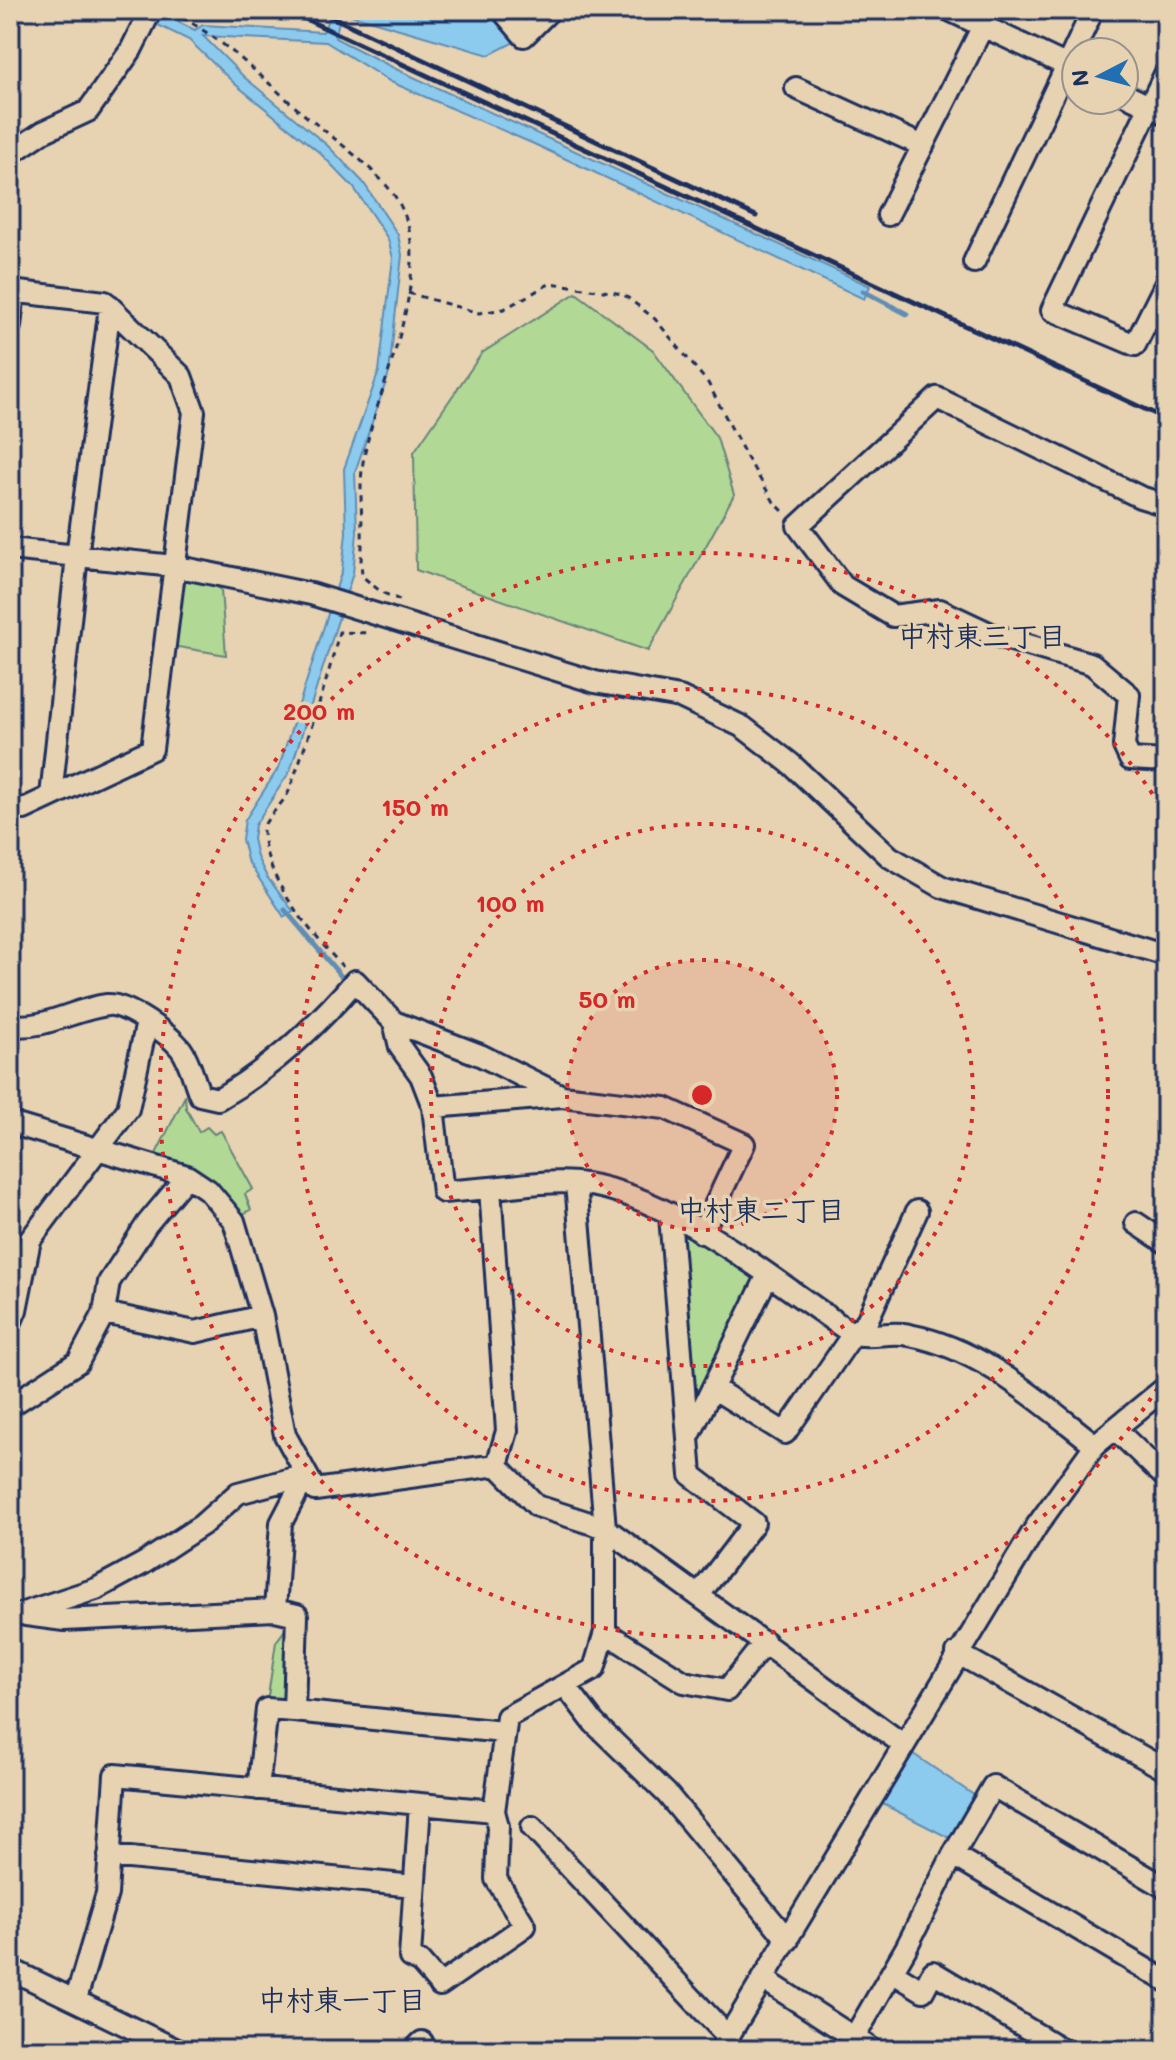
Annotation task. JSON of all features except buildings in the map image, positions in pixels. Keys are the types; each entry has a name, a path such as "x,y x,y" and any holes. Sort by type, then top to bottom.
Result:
{"street":[{"path":"10,154 43,132 88,111 131,50 151,10"},
{"path":"502,10 524,36 550,10"},
{"path":"949,10 988,18 1060,61"},
{"path":"1084,36 1093,10"},
{"path":"888,215 988,18"},
{"path":"1166,72 1158,110 1052,310 1135,345 1166,283"},
{"path":"796,88 923,146"},
{"path":"974,262 1060,92"},
{"path":"10,326 12,292 105,302 181,376 194,412 152,749 24,809 10,807"},
{"path":"51,796 77,556 110,307"},
{"path":"1166,505 1140,497 937,398 798,526 843,586 893,616 940,610 991,634 1092,664 1129,695 1124,746 1130,759 1166,761"},
{"path":"10,549 174,566 311,594 595,682 680,697 743,727 791,764 890,857 942,887 1166,955"},
{"path":"10,1025 22,1027 63,1019 108,1005 130,1009 180,1048 200,1095 218,1099 277,1060 319,1023 355,981 394,1022 494,1062 562,1096"},
{"path":"10,1324 16,1310 30,1240 128,1109 147,1022"},
{"path":"394,1022 400,1047 421,1076 433,1107 443,1192 576,1183 640,1197 702,1233 853,1334 868,1337 906,1334 987,1362 1095,1445"},
{"path":"433,1107 562,1096 665,1108 744,1144 702,1233"},
{"path":"10,1123 187,1176 208,1190 234,1221 262,1316 285,1435 315,1490 497,1465"},
{"path":"10,1406 78,1362 104,1313 109,1282 147,1224 187,1176"},
{"path":"420,1804 410,1957 420,1962 440,1985 525,1926 496,1879 498,1826 494,1811 507,1717 594,1669 605,1632 605,1528 576,1183"},
{"path":"490,1188 507,1431 497,1465"},
{"path":"713,1388 785,1433 853,1334 867,1321 917,1211"},
{"path":"670,1216 691,1475 754,1523 699,1595"},
{"path":"1136,1223 1166,1243"},
{"path":"688,1438 767,1277"},
{"path":"104,1313 195,1332 262,1316"},
{"path":"532,1827 724,2044 765,1980 957,1653 1036,1527 1095,1445 1166,1387"},
{"path":"1115,1429 1166,1478"},
{"path":"497,1465 537,1506 605,1528 904,1745"},
{"path":"275,1610 281,1523 306,1475"},
{"path":"15,1614 96,1589 144,1563 202,1525 238,1493 306,1475"},
{"path":"15,1614 64,1620 275,1610 297,1615 294,1711"},
{"path":"605,1632 684,1682 727,1690 765,1642"},
{"path":"957,1653 1166,1770"},
{"path":"565,1685 594,1723 667,1794 788,1940"},
{"path":"258,1789 267,1709 503,1732"},
{"path":"76,1999 107,1894 115,1775 494,1811"},
{"path":"850,2044 993,1786 1166,1888"},
{"path":"953,1855 1166,1981"},
{"path":"109,1856 414,1886"},
{"path":"10,1969 177,2050"},
{"path":"892,1972 923,1991 933,1972 1063,2050"},
{"path":"765,1980 850,2044 873,2050"}],"path":[{"path":"168,10 191,21 226,47 395,196 406,220 412,247 408,293 363,458 361,560 362,576 381,592 408,603"},
{"path":"408,293 479,313 504,309 551,283 623,294 655,319 708,383 774,502 798,526"},
{"path":"355,981 297,917 271,860 263,831 265,821 283,805 325,694 339,632 347,630 378,635"}],"green space":[{"path":"576,293 653,350 717,438 734,495 648,651 416,570 414,452 482,353"},
{"path":"178,572 207,580 221,590 226,655 172,646"},
{"path":"185,1096 186,1108 199,1132 207,1127 214,1134 221,1131 253,1189 245,1194 251,1210 239,1216 153,1160"},
{"path":"673,1221 761,1278 690,1427"},
{"path":"293,1619 290,1707 267,1703 276,1642"}],"water":[{"path":"127,10 153,10 195,30 203,25 323,32 331,12 340,17 335,38 396,69 870,286 864,299 534,144 391,82 326,42 203,36 244,77 327,145 363,182 398,235 402,255 389,373 355,472 357,533 353,573 290,771 255,825 253,839 257,857 267,877 293,911 284,917 247,860 242,839 245,820 279,767 342,570 346,533 344,469 379,371 393,258 388,239 354,188 320,153 235,84 189,40"},
{"path":"334,10 496,10 520,39 489,55"},
{"path":"906,1749 981,1800 957,1842 875,1800"}],"waterway":[{"path":"863,291 907,314"},
{"path":"285,910 346,982"}],"railway":[{"path":"286,10 1166,419"},
{"path":"317,10 756,216"}],"district":[{"name":"中村東三丁目","path":"982,635"},
{"name":"中村東二丁目","path":"761,1209"},
{"name":"中村東一丁目","path":"342,1999"}]}
